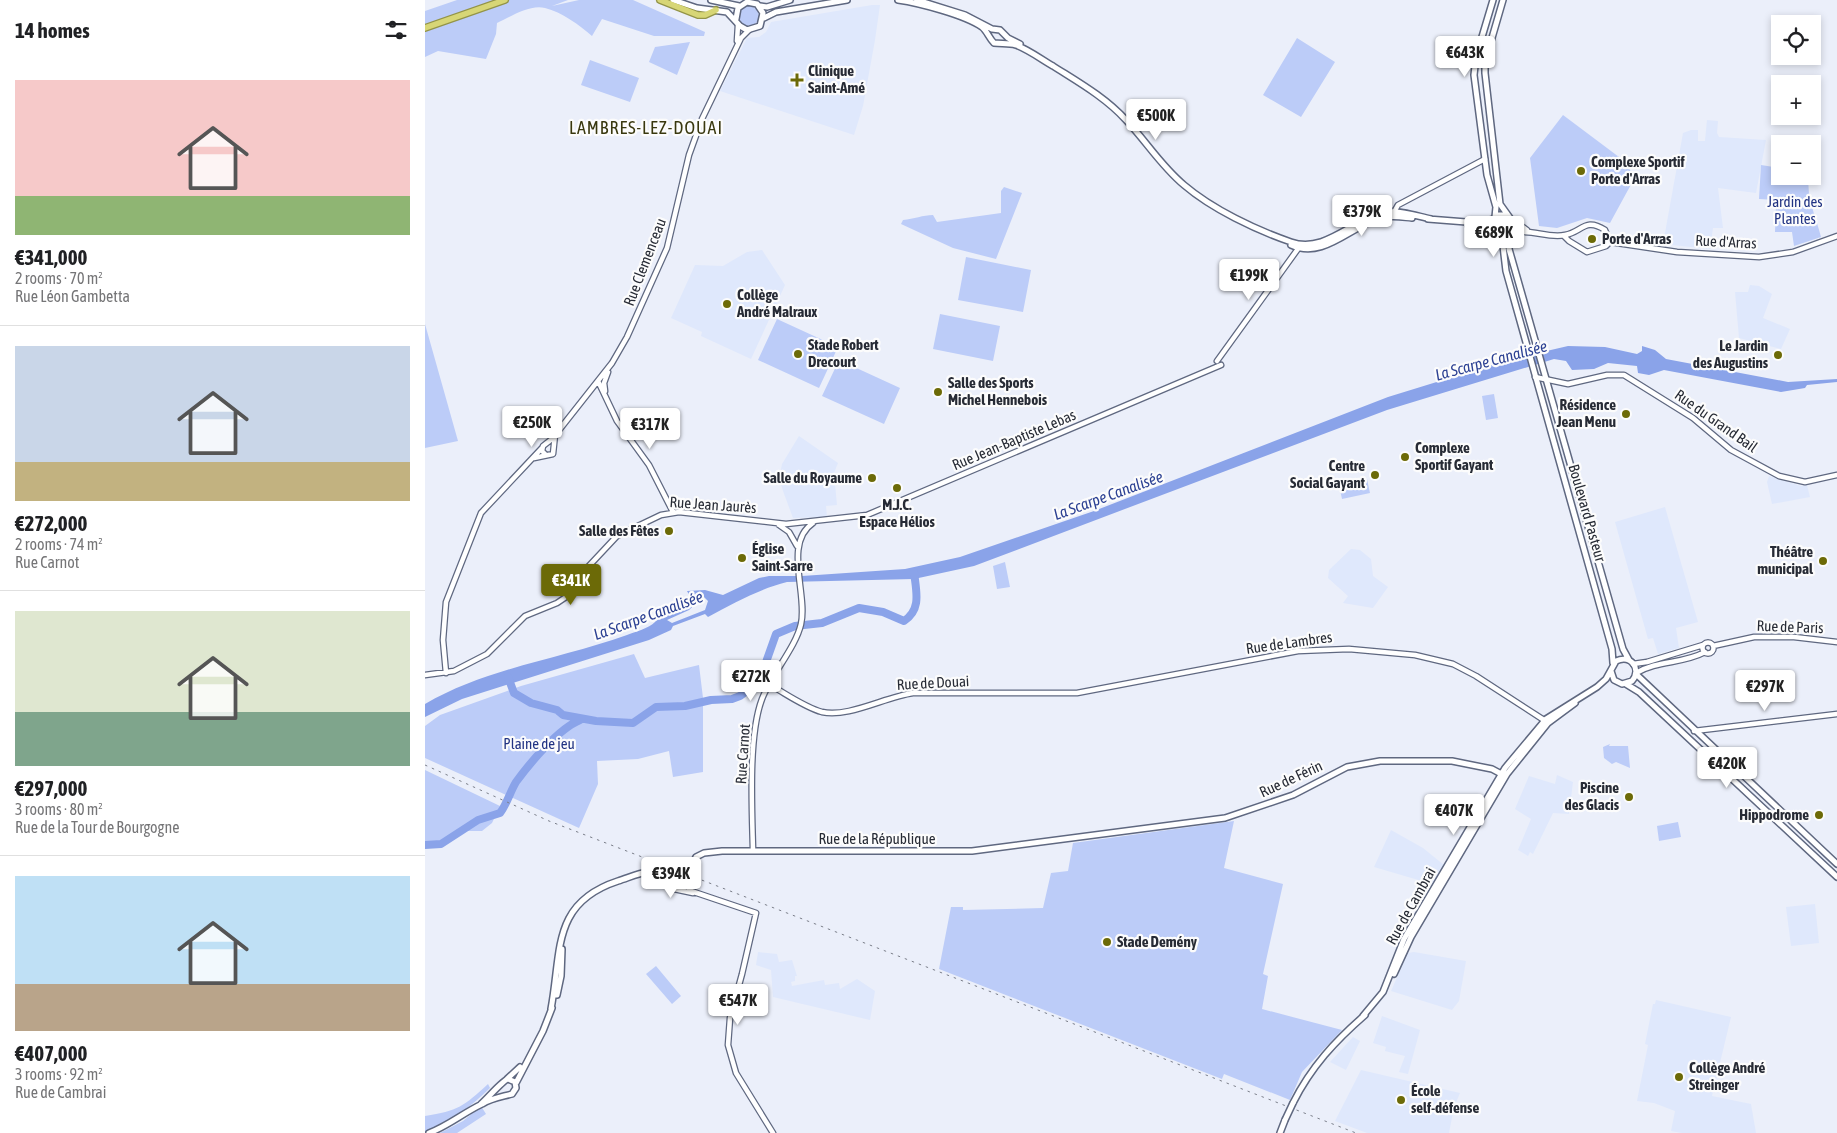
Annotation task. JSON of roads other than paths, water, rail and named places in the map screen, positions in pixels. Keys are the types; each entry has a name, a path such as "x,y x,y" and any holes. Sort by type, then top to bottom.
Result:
{"highway":[{"path":"425,28 505,0"},
{"path":"659,0 698,15 705,16 716,10"}],"main road":[{"path":"673,0 697,8 727,12 736,19"},
{"path":"711,0 739,6 749,2 767,7 790,0"},
{"path":"739,6 736,19 738,25 749,30 759,26 764,18 776,12 847,0"},
{"path":"898,0 973,22 983,28 995,43 1001,42 1031,52"},
{"path":"917,0 965,15 995,30 1000,30 1111,106 1130,125 1167,169 1199,197 1300,247 1321,243 1373,216 1394,214 1463,223 1481,223 1507,215"},
{"path":"1492,231 1491,225 1496,205 1488,180 1474,72 1476,57 1493,0"},
{"path":"1463,223 1492,231 1498,237 1511,235 1515,225 1513,219 1502,209 1500,201 1485,70 1503,0"},
{"path":"760,6 764,18"},
{"path":"991,38 991,34 995,30"},
{"path":"1001,42 1005,38 1004,33"},
{"name":"Boulevard Pasteur","path":"1511,235 1508,246 1623,649 1631,662"},
{"name":"Boulevard Pasteur","path":"1498,237 1503,244 1506,271 1612,649 1613,664"},
{"path":"1837,864 1695,731 1636,673 1631,662 1619,659 1613,664 1611,671 1617,683 1626,684 1639,692 1837,877"},
{"name":"Rue de Cambrai","path":"1279,1133 1307,1076 1319,1059 1363,1016 1383,992 1404,939 1504,775 1546,722 1597,687 1611,671"},
{"path":"1626,684 1633,680 1636,673"},
{"name":"Rue de Cambrai","path":"1597,687 1617,683"},
{"name":"Rue de Férin","path":"1085,837 1235,816 1293,795 1353,765 1396,760 1444,760 1492,769 1504,775"},
{"name":"Rue de la République","path":"684,881 693,860 700,855 731,850 972,852 1085,837"},
{"path":"481,1104 515,1092 515,1083 543,1031 551,1009 563,926 568,917 594,891 645,872 659,875 673,884 684,881"},
{"path":"429,1133 447,1125 481,1104 527,1058"},
{"path":"507,1079 515,1083"},
{"path":"500,1087 505,1095"}],"street":[{"name":"Rue Clemenceau","path":"734,54 739,33 738,25"},
{"name":"Rue Clemenceau","path":"446,673 443,646 447,599 481,513 490,500 556,434 623,347 661,264 675,220 694,140 710,100 743,36 749,30"},
{"path":"1394,214 1398,205 1485,159"},
{"path":"1513,219 1521,227 1533,232"},
{"path":"1511,235 1533,232 1565,236 1584,226 1593,224 1605,230 1610,242 1606,246 1587,252 1569,241 1565,236"},
{"name":"Rue d'Arras","path":"1610,242 1684,253 1759,257 1788,253 1837,236"},
{"name":"Rue Jean-Baptiste Lebas","path":"799,523 871,514 1220,366 1217,361 1300,247"},
{"path":"605,394 604,385 610,366"},
{"name":"Rue du Grand Bail","path":"1546,378 1568,384 1624,375 1693,418 1728,448 1749,461 1789,479 1805,482 1837,475"},
{"path":"1535,377 1546,378"},
{"path":"599,380 604,385"},
{"path":"599,380 619,425 653,471 673,512"},
{"path":"591,389 598,388 605,394"},
{"path":"528,462 535,458 552,455 555,448 556,434"},
{"path":"547,443 555,448"},
{"path":"542,448 546,455"},
{"name":"Rue Jean Jaurès","path":"446,673 466,666 489,653 524,617 563,600 572,591 587,568 613,540 625,532 661,515 673,512 793,524"},
{"name":"Rue Jean-Baptiste Lebas","path":"805,530 819,520"},
{"name":"Rue Jean Jaurès","path":"773,523 789,532"},
{"path":"799,523 805,530 802,536 793,536 789,532 793,524 799,523"},
{"name":"Rue Carnot","path":"753,850 753,760 760,706 769,685 800,629 802,619 798,550 793,536"},
{"name":"Rue Carnot","path":"798,550 802,536"},
{"name":"Rue de Paris","path":"1713,646 1754,637 1794,637 1837,642"},
{"path":"1631,662 1647,662 1703,645 1707,642 1713,646 1711,652 1649,667 1636,673"},
{"path":"1703,645 1705,652"},
{"name":"Rue de Lambres","path":"1077,693 1299,651 1349,649 1415,655 1447,662 1476,676 1546,722"},
{"path":"425,675 446,673"},
{"name":"Rue de Douai","path":"769,685 817,710 836,713 889,697 913,693 1077,693"},
{"path":"1695,731 1837,714"},
{"path":"659,875 674,889 698,893"},
{"path":"684,881 688,889 756,913 730,1018 728,1045 736,1073 773,1133"}],"waterway":[{"path":"508,677 514,693 531,703 557,710 563,715 596,721 633,723 656,707 685,706 711,700 732,699 740,696 759,682 776,634 795,626 822,623 859,608 883,612 904,621 910,616 916,605 914,572"},
{"path":"425,845 441,844 478,820 500,813 516,782 537,756 563,731 580,720"}],"railway":[{"path":"425,765 549,821 1356,1133"}],"place":[{"name":"Clinique Saint-Amé","path":"797,80"},
{"name":"Complexe Sportif Porte d'Arras","path":"1581,171"},
{"name":"Porte d'Arras","path":"1592,239"},
{"name":"Collège André Malraux","path":"727,304"},
{"name":"Stade Robert Drecourt","path":"798,354"},
{"name":"Le Jardin des Augustins","path":"1778,355"},
{"name":"Salle des Sports Michel Hennebois","path":"938,392"},
{"name":"Résidence Jean Menu","path":"1626,414"},
{"name":"Complexe Sportif Gayant","path":"1405,457"},
{"name":"Centre Social Gayant","path":"1375,475"},
{"name":"Salle du Royaume","path":"872,478"},
{"name":"M.J.C. Espace Hélios","path":"897,488"},
{"name":"Salle des Fêtes","path":"669,531"},
{"name":"Église Saint-Sarre","path":"742,558"},
{"name":"Théâtre municipal","path":"1823,561"},
{"name":"Piscine des Glacis","path":"1629,797"},
{"name":"Hippodrome","path":"1819,815"},
{"name":"Stade Demény","path":"1107,942"},
{"name":"Collège André Streinger","path":"1679,1077"},
{"name":"École self-défense","path":"1401,1100"}],"district":[{"name":"LAMBRES-LEZ-DOUAI","path":"646,128"}],"park label":[{"name":"Jardin des Plantes","path":"1795,210"},
{"name":"Plaine de jeu","path":"539,744"}],"water label":[{"name":"La Scarpe Canalisée","path":"1491,360"},
{"name":"La Scarpe Canalisée","path":"1108,495"},
{"name":"La Scarpe Canalisée","path":"648,615"}]}
